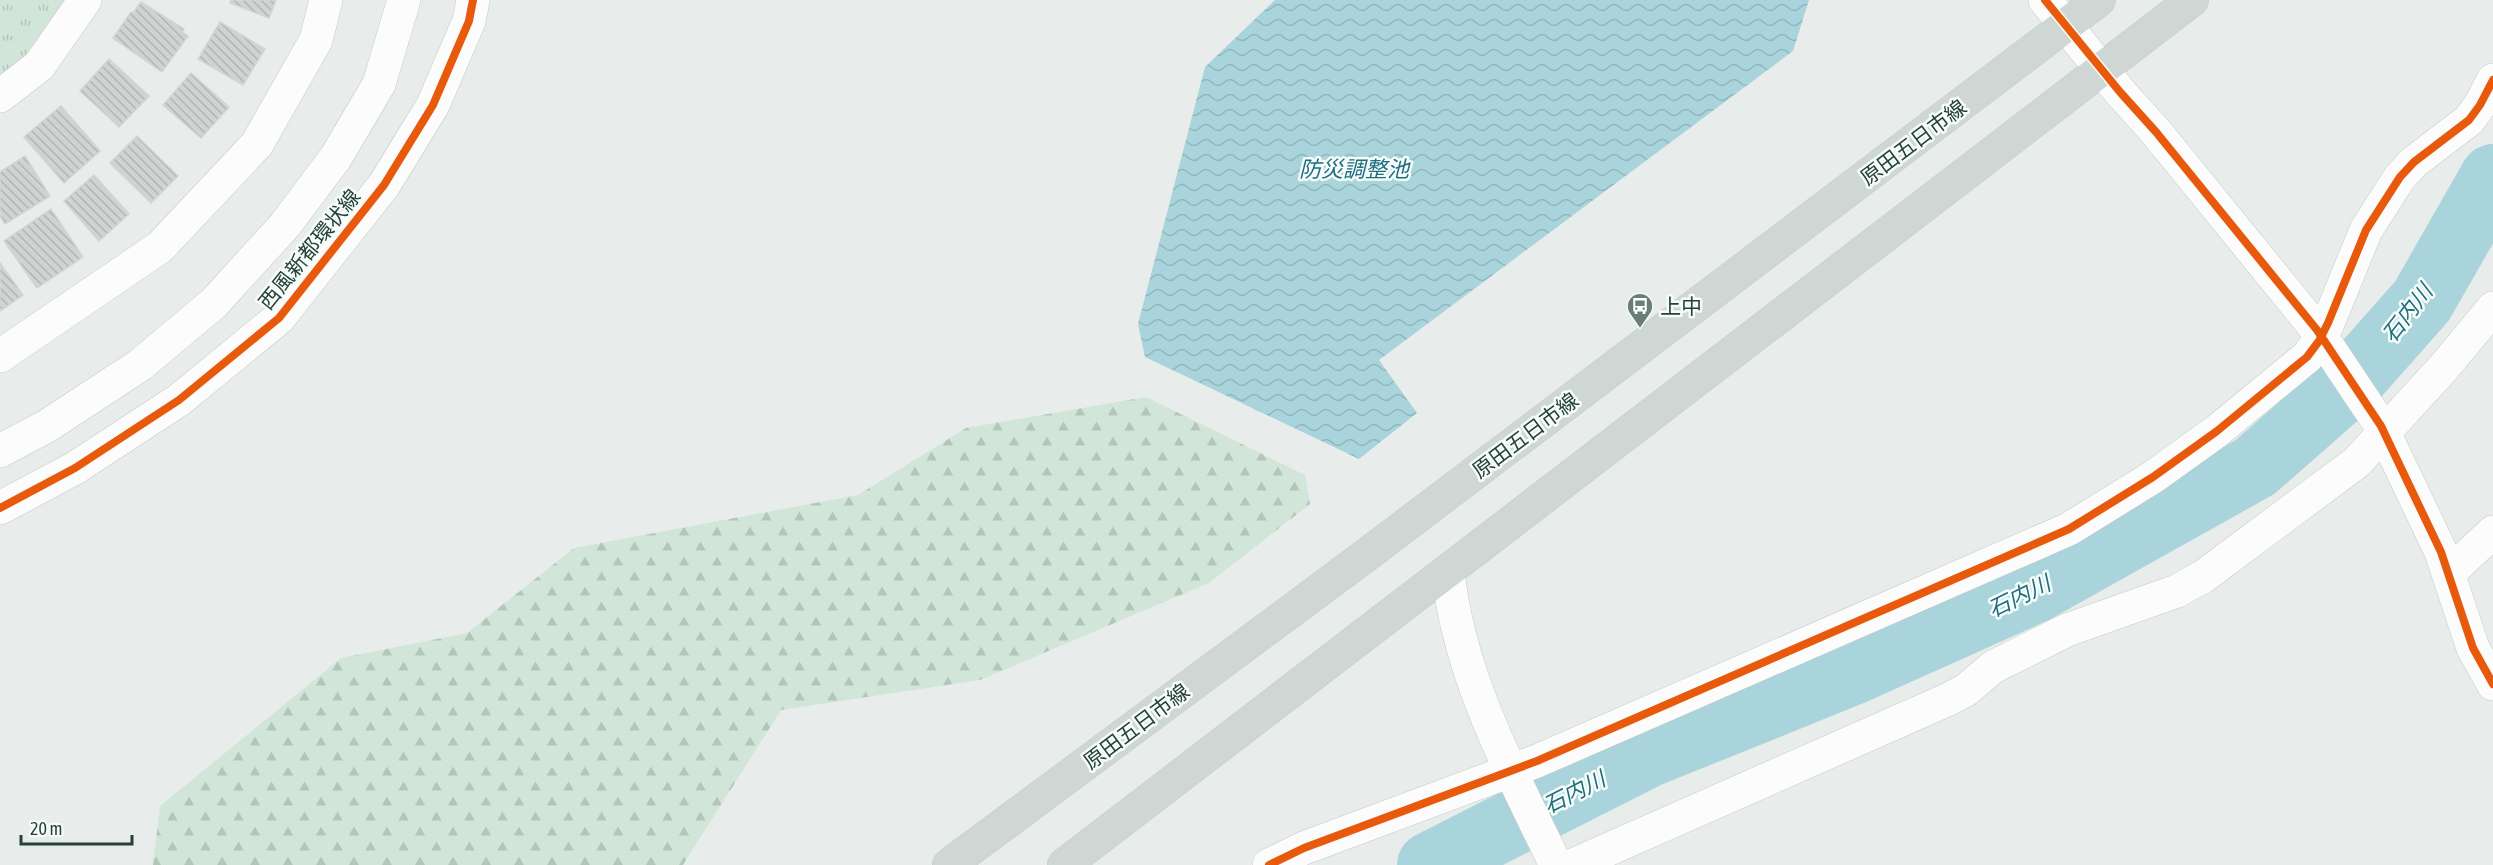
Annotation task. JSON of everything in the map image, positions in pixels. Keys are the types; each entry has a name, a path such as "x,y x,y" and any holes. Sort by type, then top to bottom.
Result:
{"main road":[{"name":"原田五日市線","path":"949,865 1365,556 2098,0"},
{"path":"1064,865 2192,0"}],"street":[{"path":"0,96 39,66 86,0"},
{"path":"0,356 160,248 257,144 316,40 326,0"},
{"name":"西風新都環状線","path":"0,451 47,426 140,365 214,303 285,225 336,157 379,84 404,0"},
{"name":"西風新都環状線","path":"0,508 75,468 179,400 279,318 390,175 433,105 469,21 473,0"},
{"path":"2045,0 2156,132 2325,341 2383,429 2449,573 2474,648 2493,684"},
{"path":"1269,865 1305,848 1513,775 2073,527 2153,477 2217,431 2325,341 2366,230 2400,177 2414,162 2469,120 2493,80"},
{"path":"1573,865 1949,699 1966,690 1992,667 2067,630 2178,591 2229,560 2353,466 2383,429 2445,366 2493,308"},
{"path":"2449,573 2493,532"},
{"path":"1448,572 1452,609 1488,721 1556,865"}],"green space":[{"path":"0,0 70,0 38,42 0,78"},
{"path":"1146,397 1305,475 1310,504 1209,583 980,680 781,710 683,865 153,865 160,806 341,658 467,633 574,548 858,495 966,428"}],"water":[{"name":"防災調整池","path":"1275,0 1809,0 1793,51 1379,360 1417,413 1359,459 1145,357 1138,324 1205,67"}],"building":[{"path":"231,0 276,0 269,18 230,3"},
{"path":"141,2 184,29 182,32 188,36 162,72 113,38"},
{"path":"220,22 265,49 243,85 198,59"},
{"path":"109,59 149,96 119,127 80,91"},
{"path":"191,73 229,107 201,138 163,105"},
{"path":"61,106 100,151 64,183 24,137"},
{"path":"137,136 178,176 151,203 110,163"},
{"path":"25,156 50,196 5,224 0,216 0,172"},
{"path":"94,175 129,214 99,241 64,201"},
{"path":"51,209 83,257 37,288 4,241"},
{"path":"0,263 23,295 0,311"}],"waterway":[{"name":"石内川","path":"1430,865 1647,755 1855,671 2035,590 2255,467 2344,389 2422,301 2493,177"}],"cycle path":[{"path":"0,508 75,468 179,400 279,318 384,185 433,105 469,21 473,0"},
{"path":"2045,0 2317,330 2381,426 2441,552 2473,648 2493,684"},
{"path":"1269,865 1304,848 1537,761 2069,529 2153,477 2217,431 2307,357 2319,341 2328,323 2366,230 2400,177 2414,162 2469,120 2493,80"}],"place":[{"name":"上中","path":"1640,329"}]}
